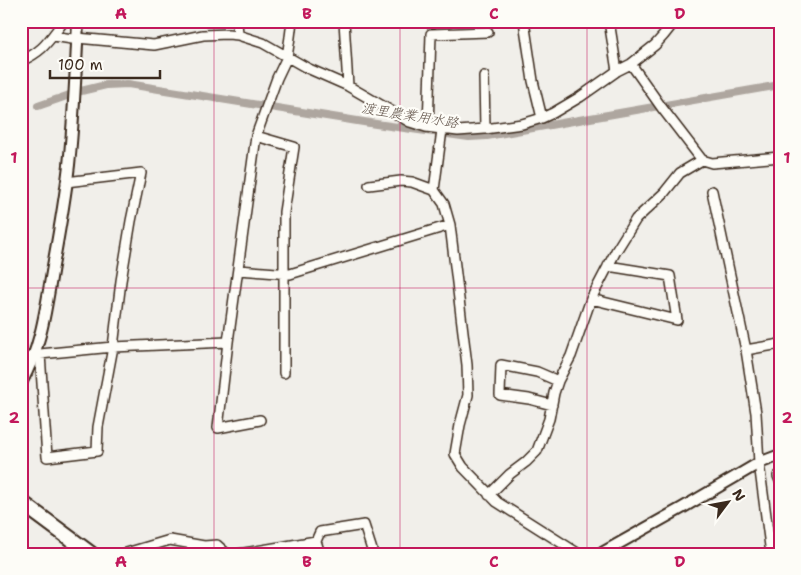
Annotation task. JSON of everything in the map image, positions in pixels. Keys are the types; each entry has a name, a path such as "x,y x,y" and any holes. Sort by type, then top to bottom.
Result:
{"highway":[{"path":"22,504 91,554"}],"street":[{"path":"21,61 40,51 64,21"},
{"path":"66,182 141,172 131,221 113,347 98,427 97,452 48,457 37,355 66,182 74,96 78,21"},
{"path":"237,21 238,35"},
{"path":"260,420 218,428 256,136 287,57 292,21"},
{"path":"344,21 348,86"},
{"path":"524,21 533,81 542,118"},
{"path":"609,21 617,71"},
{"path":"53,36 154,45 203,35 238,35 263,43 287,57 348,86 410,122 442,132 522,124 542,118 566,106 617,71 632,64 655,45 676,21"},
{"path":"428,127 431,34 488,32"},
{"path":"632,64 702,160 712,163 780,157"},
{"path":"484,76 485,129"},
{"path":"434,190 442,132"},
{"path":"256,136 294,147 284,212 284,373"},
{"path":"489,495 537,451 549,419 558,381 571,356 591,299 616,251 636,219 664,193 680,172 702,160"},
{"path":"369,185 401,181 412,182 434,190 444,204 450,225 467,365 468,395 455,454 463,468 497,502 579,554"},
{"path":"712,191 746,350 756,413 759,463 771,554"},
{"path":"238,270 290,274 450,225"},
{"path":"591,299 677,320 670,276 608,266"},
{"path":"21,361 37,355 113,347 228,342"},
{"path":"746,350 780,344"},
{"path":"21,383 37,355"},
{"path":"552,405 529,399 500,395 501,364 537,372 558,381"},
{"path":"600,554 759,463 780,455"},
{"path":"780,476 778,476 780,481"},
{"path":"320,554 316,541 320,532 364,525 372,550 370,554"},
{"path":"123,554 170,540 204,546 217,545 227,554"},
{"path":"238,554 316,541"}],"waterway":[{"name":"渡里農業用水路","path":"38,106 81,91 106,85 128,84 469,137 487,136 780,85"}]}
